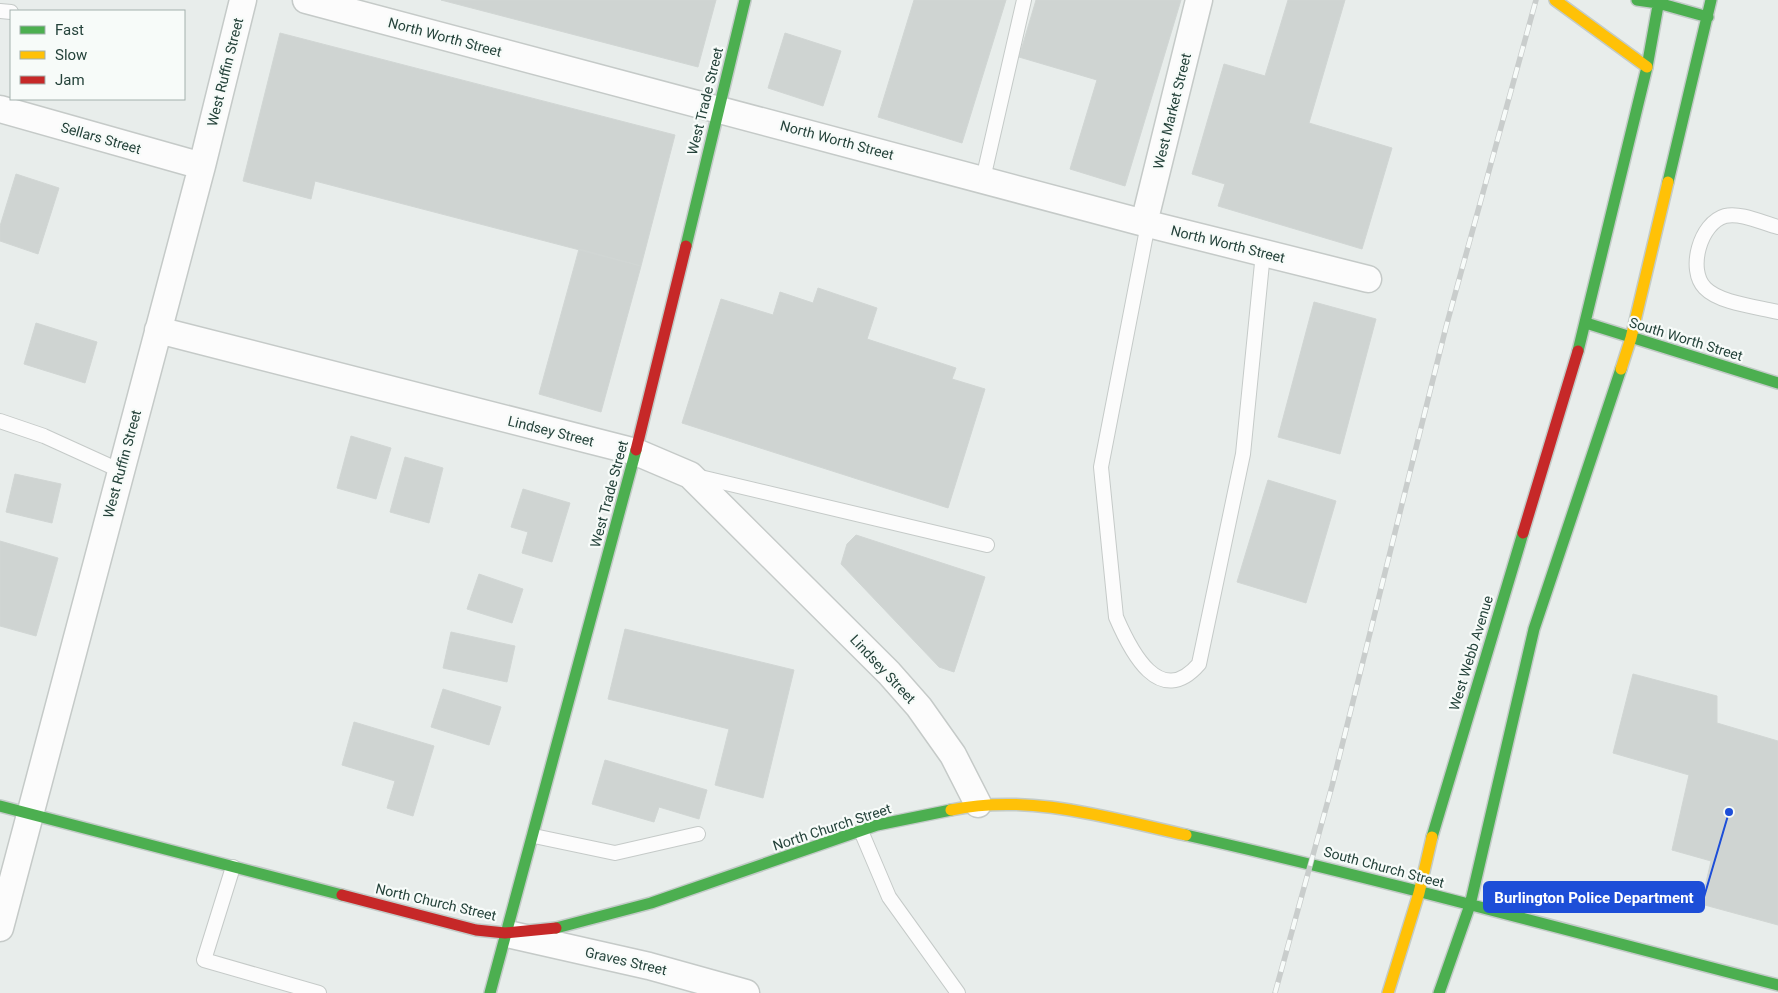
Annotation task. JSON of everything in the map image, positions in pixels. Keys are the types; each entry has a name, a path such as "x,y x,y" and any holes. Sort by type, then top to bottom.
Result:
{"main road":[{"name":"West Trade Street","path":"490,993 505,933 534,836 636,452 746,0"},
{"path":"1555,0 1647,68"},
{"path":"1637,0 1659,1 1708,17"},
{"path":"1439,993 1470,904 1534,629 1631,338 1711,0"},
{"name":"West Webb Avenue","path":"1388,993 1419,893 1432,836 1586,323 1647,68 1659,1"},
{"name":"South Worth Street","path":"1586,323 1778,384"},
{"name":"South Church Street","path":"978,804 1056,806 1340,870 1419,893 1470,904 1522,920 1778,985"},
{"name":"North Church Street","path":"0,806 476,930 505,933 559,928 652,903 862,831 978,804"}],"street":[{"name":"West Ruffin Street","path":"0,928 202,166 243,0"},
{"name":"North Worth Street","path":"306,0 1368,280"},
{"name":"West Market Street","path":"1146,223 1199,0"},
{"name":"Sellars Street","path":"0,109 202,166"},
{"name":"Lindsey Street","path":"158,330 636,452 690,475 882,666 919,707 953,754 978,804"},
{"name":"Graves Street","path":"505,933 649,966 746,993"}],"lane":[{"path":"983,179 1024,0"},
{"path":"1778,227 1741,217 1725,216 1710,225 1698,247 1697,270 1704,287 1716,296 1778,312"},
{"path":"1146,223 1101,467 1116,618 1125,638 1137,656 1150,672 1166,681 1188,677 1199,664 1243,454 1263,253"},
{"path":"0,421 44,436 121,471"},
{"path":"690,475 987,545"},
{"path":"862,831 889,897 958,993"},
{"path":"534,836 615,854 698,834"},
{"path":"233,867 204,960 319,993"}],"building":[{"path":"441,0 716,0 698,67"},
{"path":"914,0 1006,0 962,143 878,117"},
{"path":"1036,0 1181,0 1125,186 1070,169 1097,80 1019,57"},
{"path":"1288,0 1345,0 1309,123 1392,148 1362,249 1218,206 1225,184 1192,174 1224,64 1265,76"},
{"path":"280,33 675,135 641,266 315,181 311,199 243,181"},
{"path":"785,33 841,51 823,106 768,88"},
{"path":"16,174 59,188 38,254 0,241 0,226"},
{"path":"579,249 641,266 601,412 539,394"},
{"path":"818,288 877,308 867,339 956,368 952,379 985,389 948,508 682,423 721,299 773,315 780,292 813,303"},
{"path":"1314,302 1376,319 1340,454 1278,437"},
{"path":"36,323 97,342 85,383 24,364"},
{"path":"351,436 391,448 376,499 337,488"},
{"path":"405,457 443,468 429,523 390,512"},
{"path":"15,474 61,484 52,523 6,512"},
{"path":"1268,480 1336,501 1306,603 1237,582"},
{"path":"523,489 570,503 552,562 522,553 528,532 511,527"},
{"path":"856,535 985,577 954,672 939,667 841,564 847,544"},
{"path":"0,541 58,558 36,636 0,626"},
{"path":"479,574 523,589 512,623 467,609"},
{"path":"625,629 794,670 763,798 715,785 729,729 608,699"},
{"path":"451,632 515,646 507,682 443,668"},
{"path":"1633,674 1717,696 1717,723 1778,741 1778,925 1701,904 1711,861 1672,850 1689,775 1613,753"},
{"path":"443,689 501,707 489,745 431,727"},
{"path":"354,722 434,746 413,816 387,808 395,781 342,765"},
{"path":"605,760 707,790 699,819 659,807 654,822 592,804"}],"railway":[{"path":"1275,993 1332,786 1446,327 1536,0"}],"traffic: fast":[{"path":"686,246 745,0"},
{"path":"1637,0 1658,3 1708,17"},
{"path":"1578,351 1647,67 1659,0"},
{"path":"1668,182 1711,0"},
{"path":"1586,323 1778,383"},
{"path":"1439,993 1470,905 1534,629 1621,369"},
{"path":"490,993 636,450"},
{"path":"1432,837 1523,533"},
{"path":"0,806 342,895"},
{"path":"556,928 651,903 877,825 951,810"},
{"path":"1186,835 1408,889 1778,985"}],"traffic: slow":[{"path":"1555,0 1647,67"},
{"path":"1621,369 1631,338 1668,182"},
{"path":"951,810 981,805 1040,806 1099,815 1186,835"},
{"path":"1388,993 1419,893 1432,837"}],"traffic: jam":[{"path":"636,450 686,246"},
{"path":"1523,533 1578,351"},
{"path":"342,895 476,930 505,933 556,928"}],"place":[{"name":"Burlington Police Department","path":"1729,812"}]}
